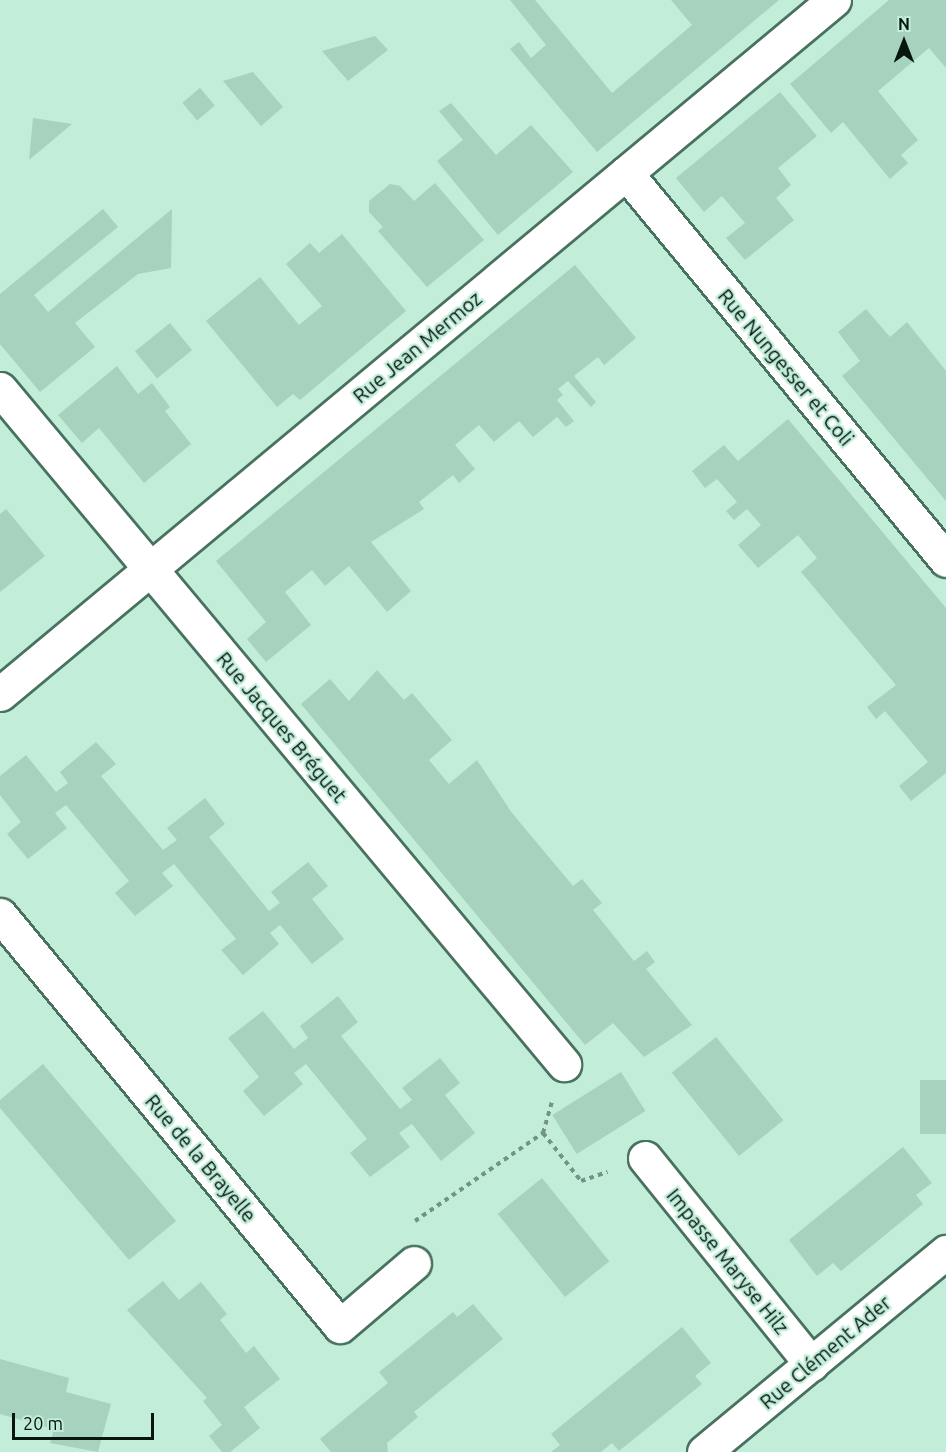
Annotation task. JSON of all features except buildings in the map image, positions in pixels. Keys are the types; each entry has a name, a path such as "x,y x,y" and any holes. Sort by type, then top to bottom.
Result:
{"street":[{"name":"Rue Jean Mermoz","path":"0,694 834,0"},
{"name":"Rue Nungesser et Coli","path":"626,173 946,560"},
{"name":"Rue Jacques Bréguet","path":"0,388 564,1064"},
{"name":"Rue de la Brayelle","path":"0,915 340,1326 414,1263"},
{"name":"Impasse Maryse Hilz","path":"645,1158 811,1364"},
{"name":"Rue Clément Ader","path":"704,1452 946,1252"}],"path":[{"path":"414,1263 415,1221 543,1133 564,1064"},
{"path":"543,1133 582,1181 645,1158"}]}
